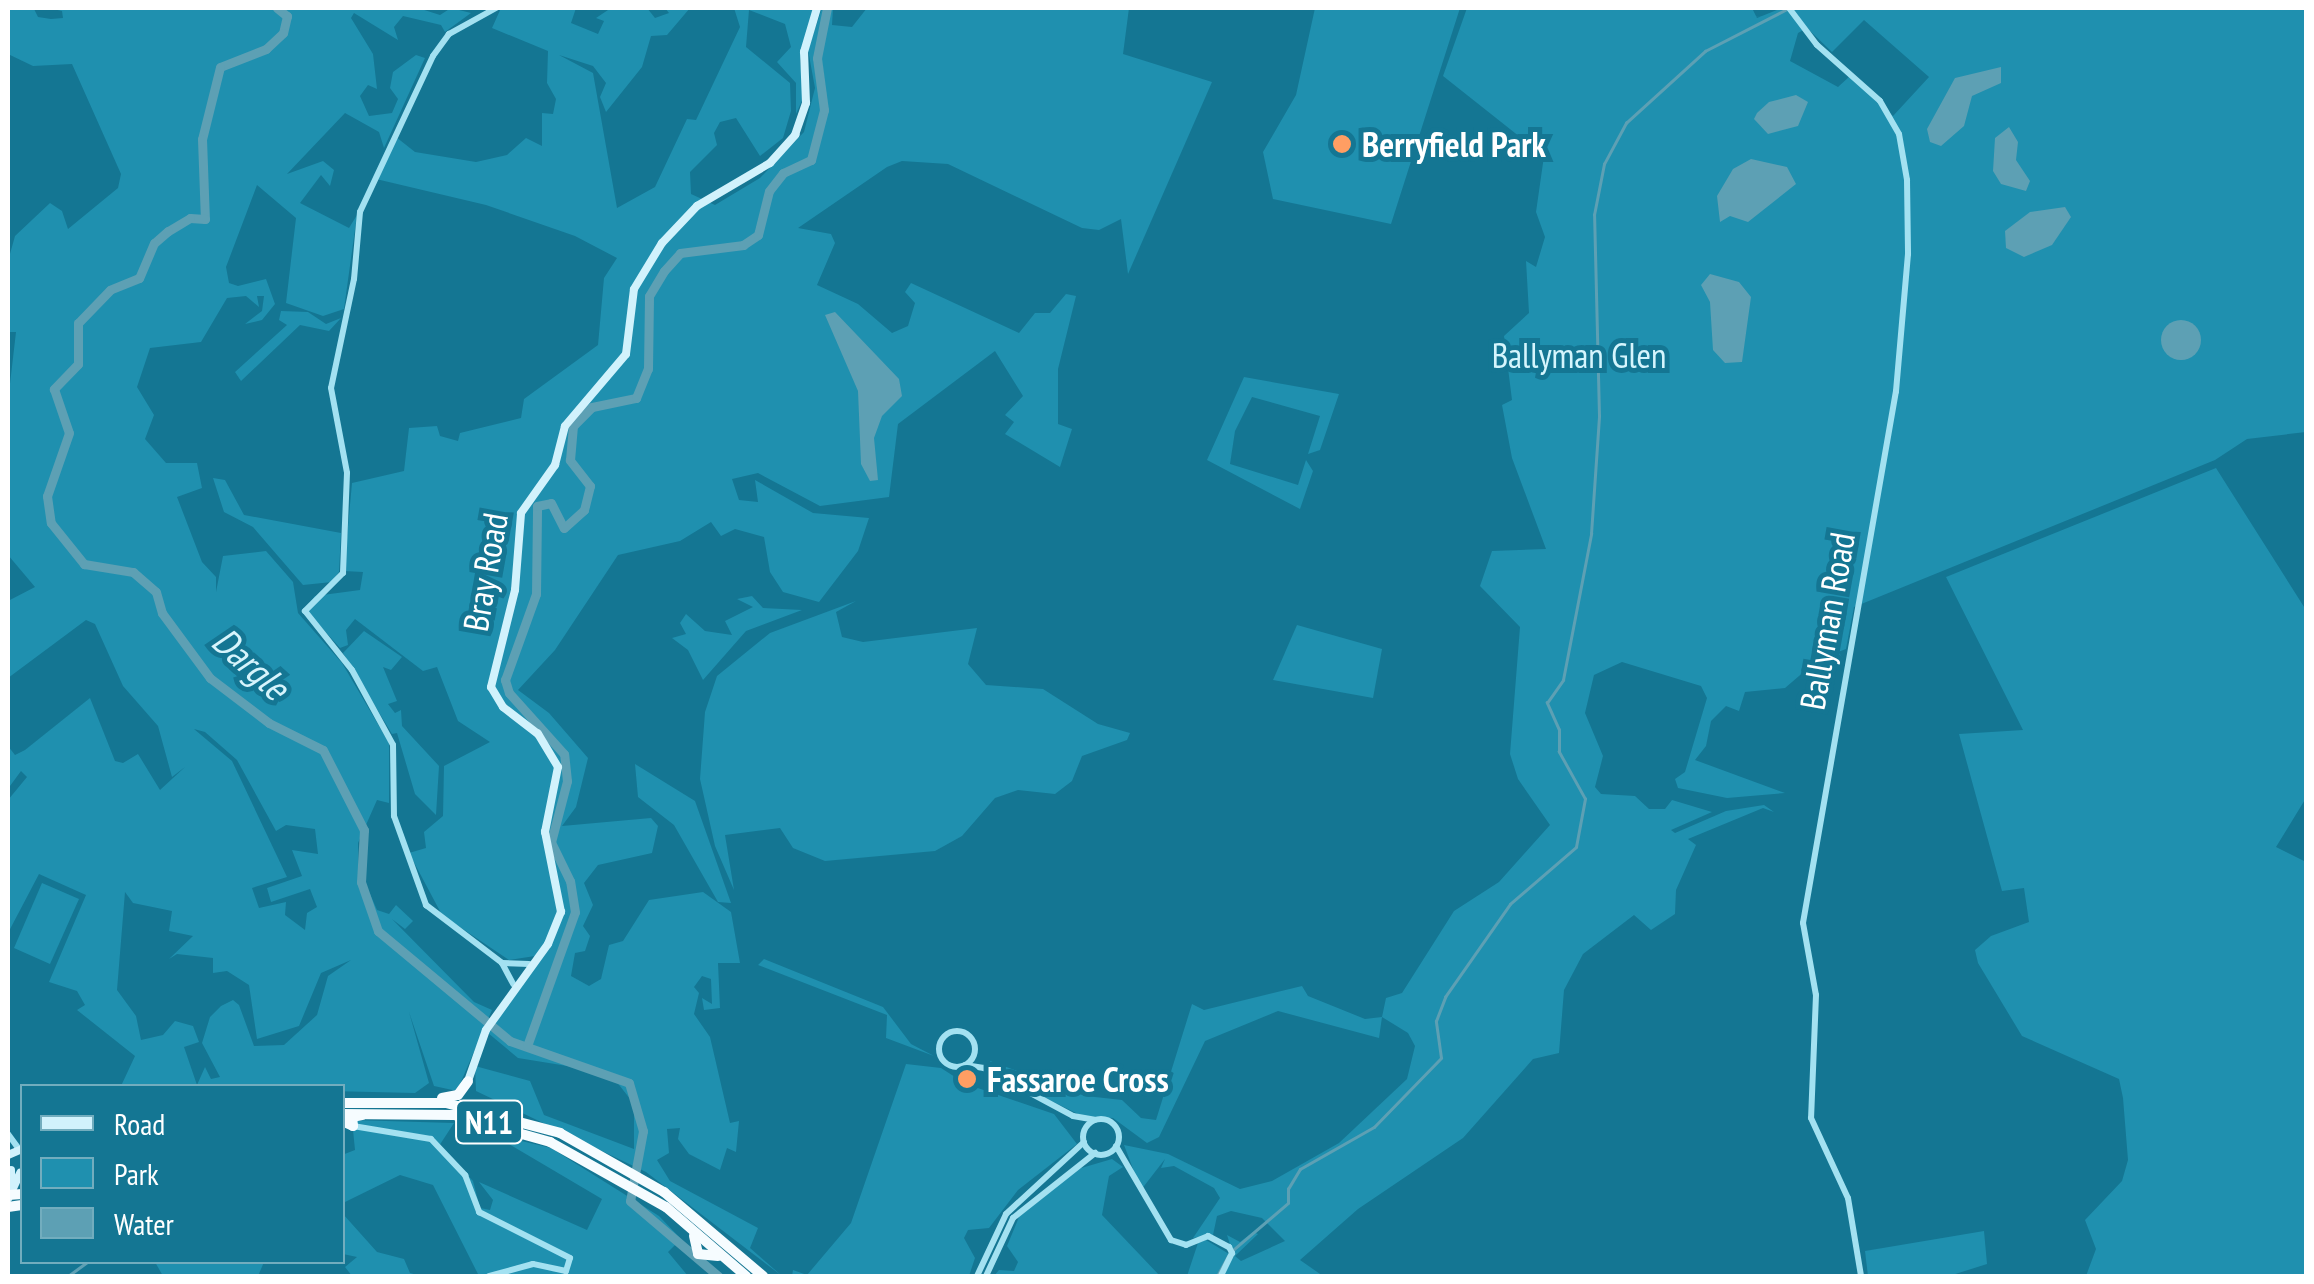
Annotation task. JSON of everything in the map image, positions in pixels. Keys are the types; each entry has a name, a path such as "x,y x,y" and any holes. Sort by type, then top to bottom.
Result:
{"highway":[{"name":"N11","path":"345,1103 453,1097 468,1082 477,1102 515,1116 626,1175 763,1276"},
{"name":"N11","path":"374,1099 446,1103 515,1116"},
{"name":"N11","path":"346,1120 357,1116 448,1114 520,1130 626,1175"},
{"name":"N11","path":"644,1188 699,1240 698,1254 714,1253 742,1276"}],"main road":[{"name":"Bray Road","path":"468,1082 488,1026 513,984 548,944 561,912 545,832 560,778 546,744 503,707 491,687 515,590 521,512 555,465 570,418 626,354 634,289 662,243 697,206 770,163 795,135 806,104 804,52 817,8"},
{"path":"12,1194 15,1170"}],"street":[{"path":"496,8 449,34 434,56 360,212 354,279 331,388 346,473 343,574 305,611 352,670 393,745 394,816 426,905 502,963 513,984"},
{"name":"Ballyman Road","path":"1791,11 1880,101 1900,134 1907,180 1896,391 1804,923 1816,995 1811,1118 1848,1198 1861,1276"},
{"path":"502,963 528,964"},
{"path":"984,1068 962,1032 941,1042 946,1063 984,1068 1073,1116 1114,1124 1122,1159 1171,1240 1186,1245 1208,1236 1230,1250 1222,1276"},
{"path":"965,1066 974,1046"},
{"path":"1073,1116 1094,1153"},
{"path":"346,1120 432,1139 465,1174 479,1212 570,1258 566,1270 533,1264 489,1276"},
{"path":"978,1276 1006,1214 1084,1138 1094,1120"},
{"path":"1108,1153 1116,1146"},
{"path":"986,1276 1013,1218 1094,1153 1122,1159"}],"green space":[{"path":"8,8 34,9 38,17 51,19 63,18 62,11 49,8 418,8 440,15 451,8 471,13 445,32 441,25 403,16 394,27 398,40 354,13 351,18 373,54 377,89 368,85 360,96 369,116 392,113 398,99 390,88 393,72 416,55 425,58 384,148 379,132 345,113 287,174 323,161 334,170 330,186 321,175 300,203 349,228 357,215 344,309 323,316 286,303 296,218 257,185 226,267 229,283 238,286 266,279 275,304 262,320 245,324 262,311 264,296 257,296 259,307 246,296 227,298 201,342 150,348 137,387 154,415 145,439 166,463 197,463 202,488 177,497 202,562 216,577 216,592 223,556 266,551 293,582 298,613 342,663 389,743 389,803 377,800 358,843 359,890 370,894 377,910 389,914 396,905 413,921 405,929 392,919 474,1002 492,1010 457,1091 434,1086 409,1012 429,1083 415,1093 345,1091 345,1084 197,1084 205,1067 211,1079 220,1077 202,1043 210,1017 221,1006 233,1000 239,1005 254,1046 284,1045 317,1015 328,976 351,960 321,973 299,1026 257,1039 249,985 227,971 213,973 213,958 177,954 169,959 193,936 169,931 172,911 133,903 125,892 117,990 136,1016 141,1040 163,1035 175,1021 193,1026 199,1042 184,1047 197,1084 122,1084 135,1056 77,1010 85,1005 77,991 49,982 86,895 39,874 8,933 8,800 27,777 21,771 10,786 8,746 15,755 25,750 90,698 115,761 123,763 138,754 160,790 185,767 172,777 158,726 123,686 95,624 86,620 8,678 8,601 35,587 8,555 8,401 16,332 8,332 8,261 15,236 50,203 62,211 68,229 118,188 121,174 72,64 33,66 8,54","holes":["194,729 205,732 237,760 276,831 286,825 315,829 318,854 292,850 302,876 267,888 271,902 310,889 317,907 307,913 305,930 285,915 286,902 259,908 252,888 287,877 232,761"]},
{"path":"501,8 576,8 571,23 598,34 604,21 596,18 611,8 647,8 655,18 669,13 665,8 690,8 667,35 651,36 642,67 606,112 600,97 606,83 593,66 559,55 593,73 617,208 655,187 687,119 696,120 740,27 734,8 814,8 800,60 804,96 796,114 796,83 777,62 791,47 785,24 749,10 746,47 790,83 791,111 783,138 760,156 736,118 720,122 714,133 717,145 690,172 691,194 715,205 760,178 804,132 815,88 808,50 822,8 833,8 832,25 852,27 867,8 1129,8 1123,54 1212,82 1128,274 1121,219 1099,230 1082,228 948,164 902,161 887,167 798,228 831,234 835,243 817,285 858,304 892,333 908,326 915,303 905,292 911,283 1019,333 1035,313 1050,313 1066,294 1076,296 1058,369 1058,424 1072,429 1060,467 1005,434 1014,422 1005,415 1023,396 995,351 898,424 889,497 820,506 758,473 732,479 739,500 758,502 755,480 813,513 869,518 858,551 819,602 783,592 770,572 764,537 735,529 721,536 711,522 680,541 618,555 555,650 518,690 549,713 588,758 576,807 562,826 651,818 658,826 652,853 598,865 584,883 593,905 583,926 590,936 585,951 575,953 571,976 589,986 601,979 609,945 623,941 649,900 703,892 731,912 740,963 718,963 720,1008 704,1010 702,998 712,1004 711,979 702,976 694,987 699,993 694,1014 710,1037 730,1123 739,1121 736,1152 727,1148 720,1170 689,1154 678,1139 680,1128 667,1129 669,1153 657,1160 670,1181 758,1228 750,1248 782,1276 646,1172 476,1091 475,1066 530,1081 544,1115 634,1149 634,1104 616,1081 598,1071 518,1058 488,1033 535,956 509,960 442,915 409,853 426,848 424,832 443,816 444,766 490,742 458,721 437,667 423,671 355,619 346,630 348,645 340,648 305,609 315,596 360,590 363,572 344,571 352,483 404,471 409,428 437,426 440,436 458,441 460,433 521,418 524,399 598,345 604,278 617,258 575,236 486,205 376,179 396,137 415,152 476,162 507,155 526,138 542,146 542,113 553,114 556,99 547,83 548,51 492,28"},
{"name":"Berryfield Park","path":"1315,8 1460,8 1391,224 1273,199 1263,152 1296,95"},
{"name":"Ballyman Glen","path":"1467,8 1752,8 1757,18 1782,8 2306,8 2306,432 2247,439 2215,460 1854,607 1846,649 1838,652 1843,658 1813,664 1785,688 1745,692 1739,711 1726,706 1711,721 1706,746 1695,760 1785,793 1727,798 1678,788 1675,779 1685,772 1707,698 1701,686 1622,662 1594,675 1585,713 1603,756 1595,787 1601,794 1635,796 1649,809 1665,809 1672,800 1712,812 1671,830 1675,833 1726,811 1764,805 1774,812 1763,808 1688,839 1696,845 1676,890 1675,914 1651,930 1634,915 1583,954 1564,990 1559,1053 1533,1059 1463,1138 1358,1209 1300,1260 1323,1276 1187,1276 1198,1243 1206,1240 1234,1257 1227,1235 1240,1242 1253,1232 1258,1234 1235,1256 1241,1261 1285,1241 1262,1218 1231,1211 1217,1216 1213,1235 1193,1238 1220,1198 1214,1188 1174,1166 1161,1168 1165,1159 1141,1190 1124,1145 1168,1154 1240,1189 1272,1181 1339,1143 1407,1079 1415,1046 1408,1033 1382,1017 1386,998 1402,993 1454,911 1499,882 1550,825 1518,779 1510,754 1520,627 1480,586 1492,551 1546,549 1512,458 1502,405 1512,400 1504,336 1529,313 1526,261 1536,267 1545,237 1536,212 1544,156 1443,76","holes":["1864,20 1929,77 1893,116 1850,76 1838,87 1790,61 1798,33 1807,28 1832,52"]},
{"path":"281,311 308,312 326,324 341,318 329,331 300,325 241,381 235,372 287,325 279,320"},
{"path":"1244,377 1339,394 1320,450 1308,454 1320,416 1252,397 1235,431 1230,464 1298,485 1306,460 1313,471 1300,509 1207,460"},
{"path":"2216,468 2306,610 2306,798 2276,847 2306,862 2306,1276 2086,1276 2096,1249 2085,1220 2122,1181 2128,1160 2123,1098 2119,1079 2022,1036 1978,963 1975,950 1991,936 2029,922 2024,888 2002,891 1959,734 2023,730 1946,577"},
{"path":"213,478 225,480 244,515 341,533 339,572 332,582 303,585 253,527 224,512"},
{"path":"752,596 763,608 802,610 746,631 703,680 688,650 672,638 686,634 680,623 686,614 705,631 732,635 725,621 753,607 737,599"},
{"path":"856,601 836,612 842,637 863,642 977,628 968,664 986,685 1043,689 1098,724 1130,733 1127,740 1082,756 1072,781 1055,794 1018,790 995,798 962,836 935,851 825,861 793,848 780,828 725,835 734,890 715,846 700,779 705,712 717,676 770,633"},
{"path":"1297,625 1382,649 1373,698 1273,680"},
{"path":"364,631 402,657 391,670 383,667 397,701 388,704 395,713 401,710 402,726 439,766 436,815 415,794 397,733 392,734 343,653"},
{"path":"635,764 695,801 731,903 718,902 674,825 638,797"},
{"path":"42,883 79,899 50,964 14,948"},
{"path":"764,959 883,1007 911,1044 934,1056 886,1038 887,1015 758,965"},
{"path":"1302,986 1308,996 1365,1019 1382,1017 1379,1038 1278,1011 1205,1041 1159,1137 1147,1143 1113,1118 1082,1116 996,1073 990,1061 1086,1096 1122,1100 1141,1118 1156,1120 1192,1004 1204,1010"},
{"path":"906,1064 941,1068 966,1084 1054,1114 1077,1144 1018,1190 989,1228 968,1230 964,1238 975,1258 969,1276 792,1276 793,1270 807,1275 851,1223"},
{"path":"352,1120 454,1123 439,1146 473,1181 480,1208 490,1210 493,1200 479,1182 587,1230 602,1199 492,1134 551,1148 659,1216 681,1239 668,1252 688,1276 479,1276 433,1185 400,1175 345,1202 345,1154 355,1150"},
{"path":"1112,1159 1123,1167 1109,1176 1102,1215 1160,1276 994,1276 999,1270 1014,1271 1018,1262 1007,1246 1019,1217 1078,1169"},
{"path":"345,1216 377,1252 404,1259 410,1273 421,1276 352,1276 345,1267 357,1257 345,1254"},
{"path":"1984,1231 1987,1264 1949,1276 1868,1276 1865,1251"},
{"path":"156,1264 263,1264 258,1276 163,1276"}],"water":[{"path":"2001,67 2001,83 1972,96 1964,126 1941,146 1930,142 1927,129 1955,78"},
{"path":"1796,95 1808,102 1798,126 1768,134 1754,119 1769,102"},
{"path":"2009,127 2018,142 2016,160 2030,181 2026,191 2001,184 1993,171 1995,138"},
{"path":"1751,159 1787,167 1796,184 1748,222 1730,216 1720,222 1717,196 1733,169"},
{"path":"2065,207 2071,217 2052,245 2024,257 2006,248 2005,231 2030,212"},
{"path":"1710,274 1739,282 1751,297 1742,362 1725,363 1713,350 1710,302 1701,285"},
{"path":"835,312 899,379 902,396 882,416 874,438 878,480 870,481 861,464 858,391 825,315"},
{"path":"2181,320 2195,326 2201,340 2195,354 2181,360 2167,354 2161,340 2167,326"}],"waterway":[{"name":"Dargle","path":"277,8 287,16 283,33 266,49 220,67 202,139 205,219 190,218 168,231 154,243 139,278 110,290 78,323 78,364 54,389 69,433 47,496 51,523 84,564 133,572 156,592 162,613 210,678 269,723 323,750 364,830 361,882 378,931 510,1041 629,1083 643,1131 630,1201 718,1276"},
{"path":"527,1046 575,912 570,881 551,842 567,781 564,754 509,693 505,680 536,594 537,506 551,503 564,528 584,510 590,486 570,460 573,426 592,407 636,398 648,369 649,296 664,271 680,253 743,245 758,235 769,191 783,173 811,160 824,110 817,58 827,8"},
{"path":"1233,1250 1288,1203 1288,1189 1300,1169 1374,1127 1441,1058 1436,1021 1445,997 1510,904 1576,847 1585,799 1559,752 1559,730 1547,703 1563,680 1591,534 1599,416 1594,215 1604,164 1626,123 1705,51 1785,10"},
{"path":"1217,1276 1228,1256"},
{"path":"68,1276 84,1264"}],"place":[{"name":"Berryfield Park","path":"1342,144"},
{"name":"Fassaroe Cross","path":"967,1079"}]}
